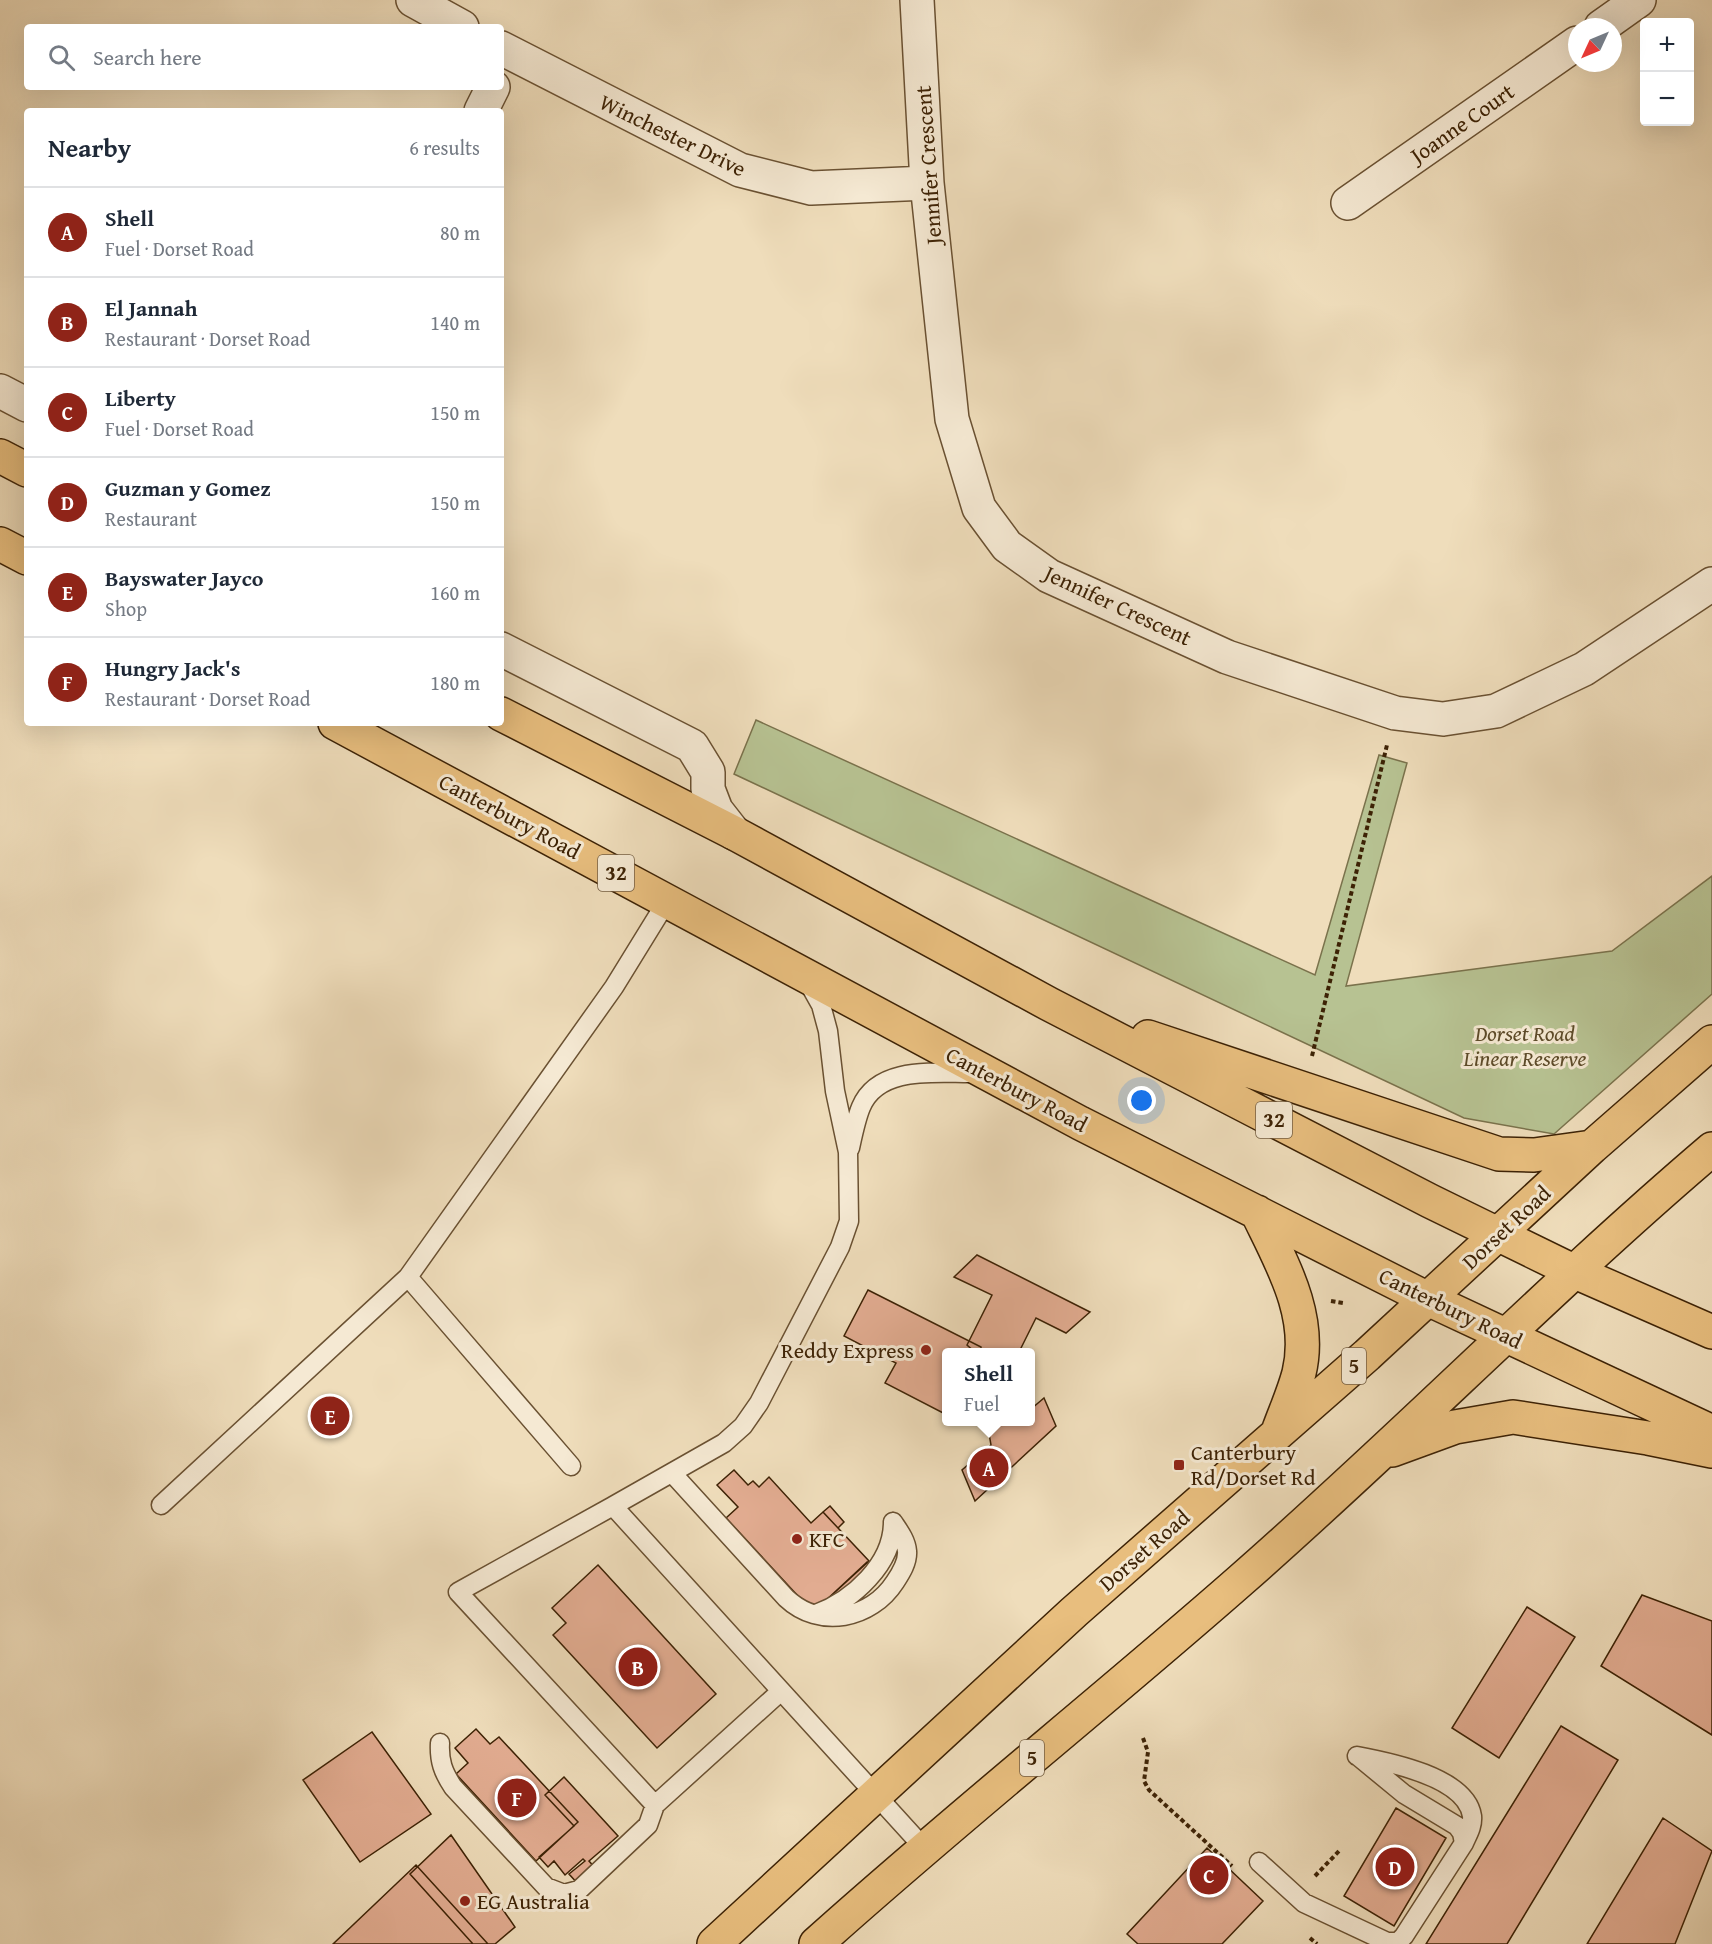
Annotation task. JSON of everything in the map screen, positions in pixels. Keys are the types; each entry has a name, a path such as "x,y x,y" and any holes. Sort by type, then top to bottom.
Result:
{"main road":[{"path":"0,456 24,468"},
{"path":"0,544 24,556"},
{"name":"32","path":"504,716 734,833 1049,1004 1499,1235 1573,1271 1712,1332"},
{"name":"Canterbury Road","path":"341,726 987,1073 1257,1212 1428,1299 1712,1432"},
{"path":"1049,1004 1499,1154 1534,1155 1592,1148"},
{"name":"Dorset Road","path":"714,1944 1074,1612 1428,1299 1592,1148 1712,1042"},
{"name":"5","path":"816,1944 1242,1579 1380,1454 1573,1271 1712,1149"},
{"path":"1257,1212 1298,1303 1303,1341 1299,1372 1279,1431"},
{"path":"1380,1454 1455,1427 1513,1417 1648,1438 1712,1451"}],"street":[{"path":"412,0 456,24"},
{"name":"Jennifer Crescent","path":"917,0 927,183 952,419 979,508 1007,546 1049,576 1227,657 1395,713 1443,719 1496,711 1584,669 1712,584"},
{"path":"1614,18 1639,0"},
{"name":"Joanne Court","path":"1348,203 1568,50"},
{"name":"Winchester Drive","path":"504,58 740,170 811,188 927,183"},
{"path":"483,108 492,90"},
{"path":"0,391 24,403"},
{"path":"504,651 692,746 708,772 708,789 716,810 734,833"}],"lane":[{"path":"161,1505 408,1277 614,987 667,901"},
{"path":"655,1805 458,1592 724,1443 743,1426 759,1403 840,1247 849,1221 848,1152 835,1090 828,1031 821,1005 806,977"},
{"path":"848,1152 862,1105 874,1088 881,1084 905,1074 987,1073"},
{"path":"408,1277 571,1466"},
{"path":"672,1473 786,1598 805,1613 814,1615 832,1617 864,1612 879,1601 902,1570 907,1552 902,1535 892,1522 889,1550 880,1565 838,1604 814,1615"},
{"path":"613,1506 925,1849"},
{"path":"440,1743 439,1757 443,1773 453,1787 546,1887 564,1894 579,1890 648,1826 655,1805 780,1692"},
{"path":"1259,1862 1304,1903 1387,1942 1398,1942 1404,1936 1464,1842 1472,1818 1468,1804 1456,1792 1408,1767 1357,1756 1404,1794 1457,1826 1464,1842"}],"path":[{"path":"1312,1056 1395,713"},
{"path":"1143,1738 1148,1752 1144,1781 1149,1790 1240,1873"},
{"path":"1302,1931 1317,1944"}],"green space":[{"name":"Dorset Road Linear Reserve","path":"756,720 1315,975 1379,755 1407,763 1346,986 1612,951 1712,876 1712,994 1554,1134 1464,1118 734,774"}],"building":[{"path":"977,1255 1090,1312 1066,1333 1036,1318 1021,1348 970,1348 967,1345 992,1295 954,1277"},
{"name":"Reddy Express","path":"868,1290 981,1348 942,1348 942,1412 885,1383 896,1363 844,1336"},
{"path":"1044,1398 1056,1426 975,1501 962,1470 991,1445 988,1426 1035,1426 1035,1406"},
{"name":"KFC","path":"734,1470 748,1485 753,1481 759,1487 769,1477 811,1523 823,1512 869,1561 822,1604 811,1606 798,1596 726,1518 738,1507 717,1485"},
{"path":"830,1506 844,1522 838,1528 823,1512"},
{"path":"867,1562 873,1569 813,1617 822,1604"},
{"path":"598,1565 716,1694 657,1748 553,1635 566,1623 552,1608"},
{"path":"1642,1595 1712,1621 1712,1735 1601,1666"},
{"path":"1527,1607 1575,1637 1499,1758 1452,1728"},
{"path":"1561,1726 1618,1760 1507,1944 1426,1944"},
{"path":"476,1729 490,1744 499,1737 578,1822 536,1861 456,1774 468,1763 455,1748"},
{"path":"372,1732 431,1814 360,1862 303,1780"},
{"path":"564,1777 618,1836 589,1861 597,1870 579,1885 569,1874 585,1861 583,1859 565,1875 554,1861 548,1867 539,1857 574,1826 545,1795"},
{"path":"1396,1808 1446,1838 1394,1926 1344,1896"},
{"path":"1663,1818 1712,1851 1675,1944 1587,1944"},
{"name":"EG Australia","path":"451,1835 515,1927 495,1944 473,1944 410,1874"},
{"path":"1207,1848 1263,1901 1222,1944 1138,1944 1127,1934"},
{"path":"416,1865 488,1944 333,1944"}],"place":[{"name":"Reddy Express","path":"926,1350"},
{"name":"Bayswater Jayco","path":"330,1416"},
{"name":"Canterbury Rd/Dorset Rd","path":"1179,1465"},
{"name":"Shell","path":"989,1468"},
{"name":"KFC","path":"797,1539"},
{"name":"El Jannah","path":"638,1667"},
{"name":"Hungry Jack's","path":"517,1798"},
{"name":"Guzman y Gomez","path":"1395,1867"},
{"name":"Liberty","path":"1209,1875"},
{"name":"EG Australia","path":"465,1901"}]}
